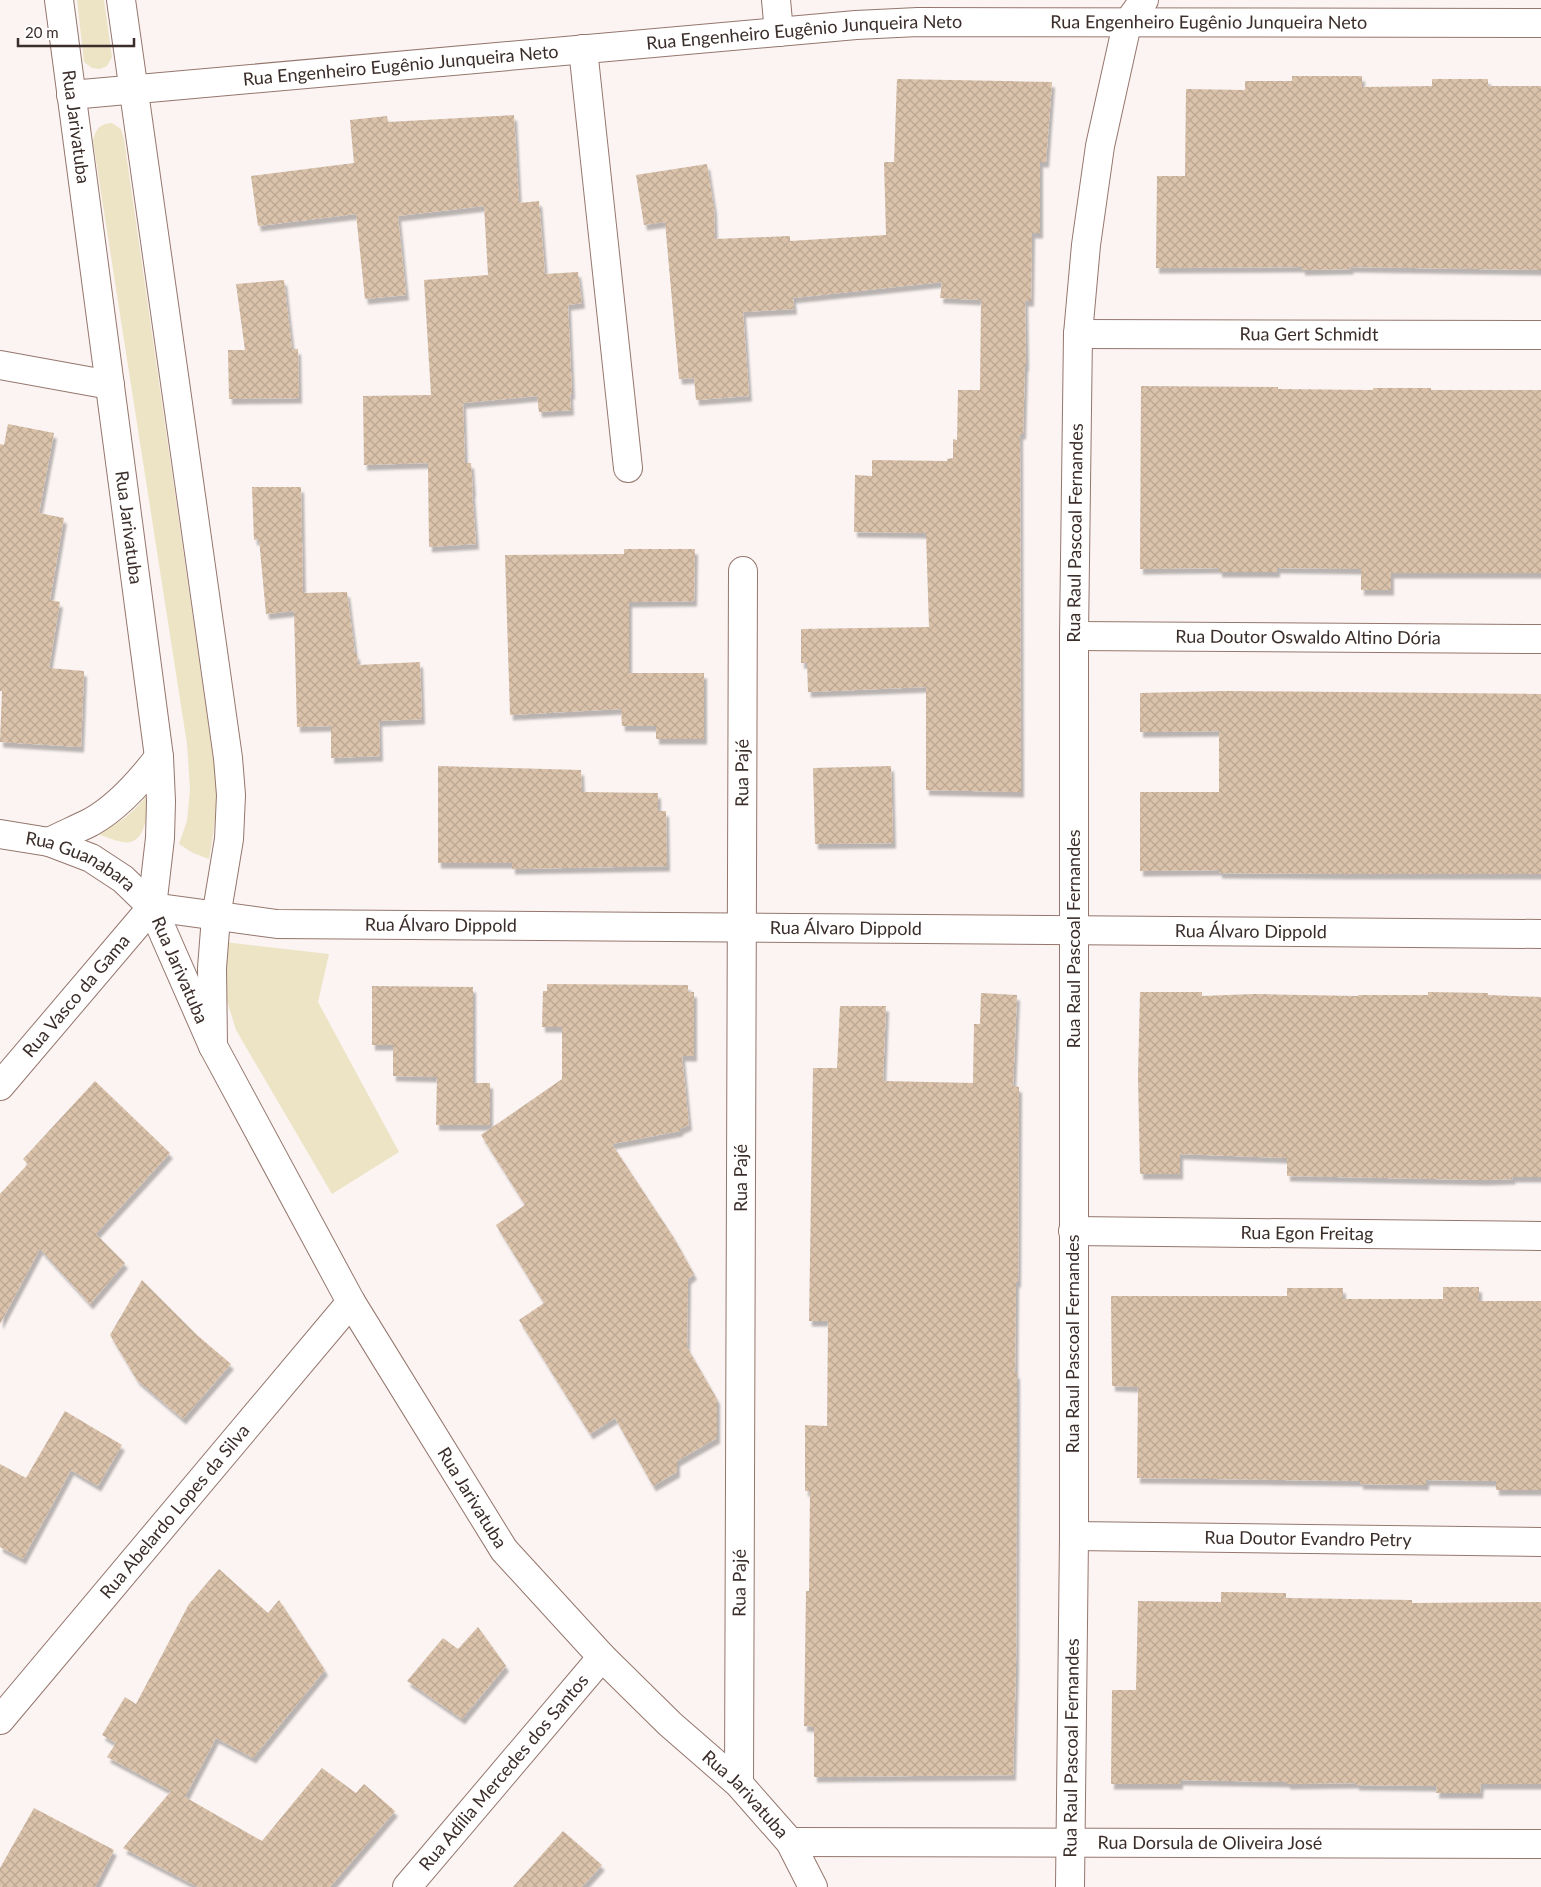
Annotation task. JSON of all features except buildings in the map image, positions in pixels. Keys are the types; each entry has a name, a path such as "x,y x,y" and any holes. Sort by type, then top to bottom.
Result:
{"street":[{"name":"Rua Jarivatuba","path":"59,0 159,757 160,838 152,908 213,1046 351,1302 504,1550 602,1657 670,1724 740,1784 790,1842 813,1887"},
{"name":"Rua Jarivatuba","path":"121,0 231,795 229,839 216,917 212,968 213,1046"},
{"path":"776,0 778,32"},
{"name":"Rua Raul Pascoal Fernandes","path":"1070,1887 1074,1536 1074,636 1078,334 1086,245 1100,146 1127,24 1144,0"},
{"name":"Rua Engenheiro Eugênio Junqueira Neto","path":"71,95 856,25 918,22 1127,24 1541,23"},
{"path":"583,49 628,468"},
{"name":"Rua Gert Schmidt","path":"1078,334 1541,335"},
{"path":"0,365 110,385"},
{"name":"Rua Pajé","path":"740,1784 742,571"},
{"name":"Rua Doutor Oswaldo Altino Dória","path":"1074,636 1541,640"},
{"path":"49,842 93,821 118,802 142,780 159,757"},
{"name":"Rua Guanabara","path":"0,834 49,842 92,858 123,879 152,908"},
{"name":"Rua Álvaro Dippold","path":"152,908 277,924 1541,934"},
{"name":"Rua Vasco da Gama","path":"0,1086 152,908"},
{"name":"Rua Egon Freitag","path":"1073,1230 1541,1236"},
{"name":"Rua Abelardo Lopes da Silva","path":"0,1720 351,1302"},
{"name":"Rua Doutor Evandro Petry","path":"1074,1536 1541,1542"},
{"name":"Rua Adília Mercedes dos Santos","path":"407,1887 602,1657"},
{"name":"Rua Dorsula de Oliveira José","path":"790,1842 1541,1844"}],"shaded area":[{"path":"77,0 104,0 112,57 107,66 100,69 92,68 84,62"},
{"path":"112,123 121,129 124,139 214,759 216,802 209,859 193,853 179,844 187,821 190,790 187,744 93,141 95,133 99,128"},
{"path":"148,794 146,818 137,839 130,842 122,842 95,833 125,818"},
{"path":"224,942 329,954 318,1002 399,1152 332,1194 236,1030 224,991"}]}
